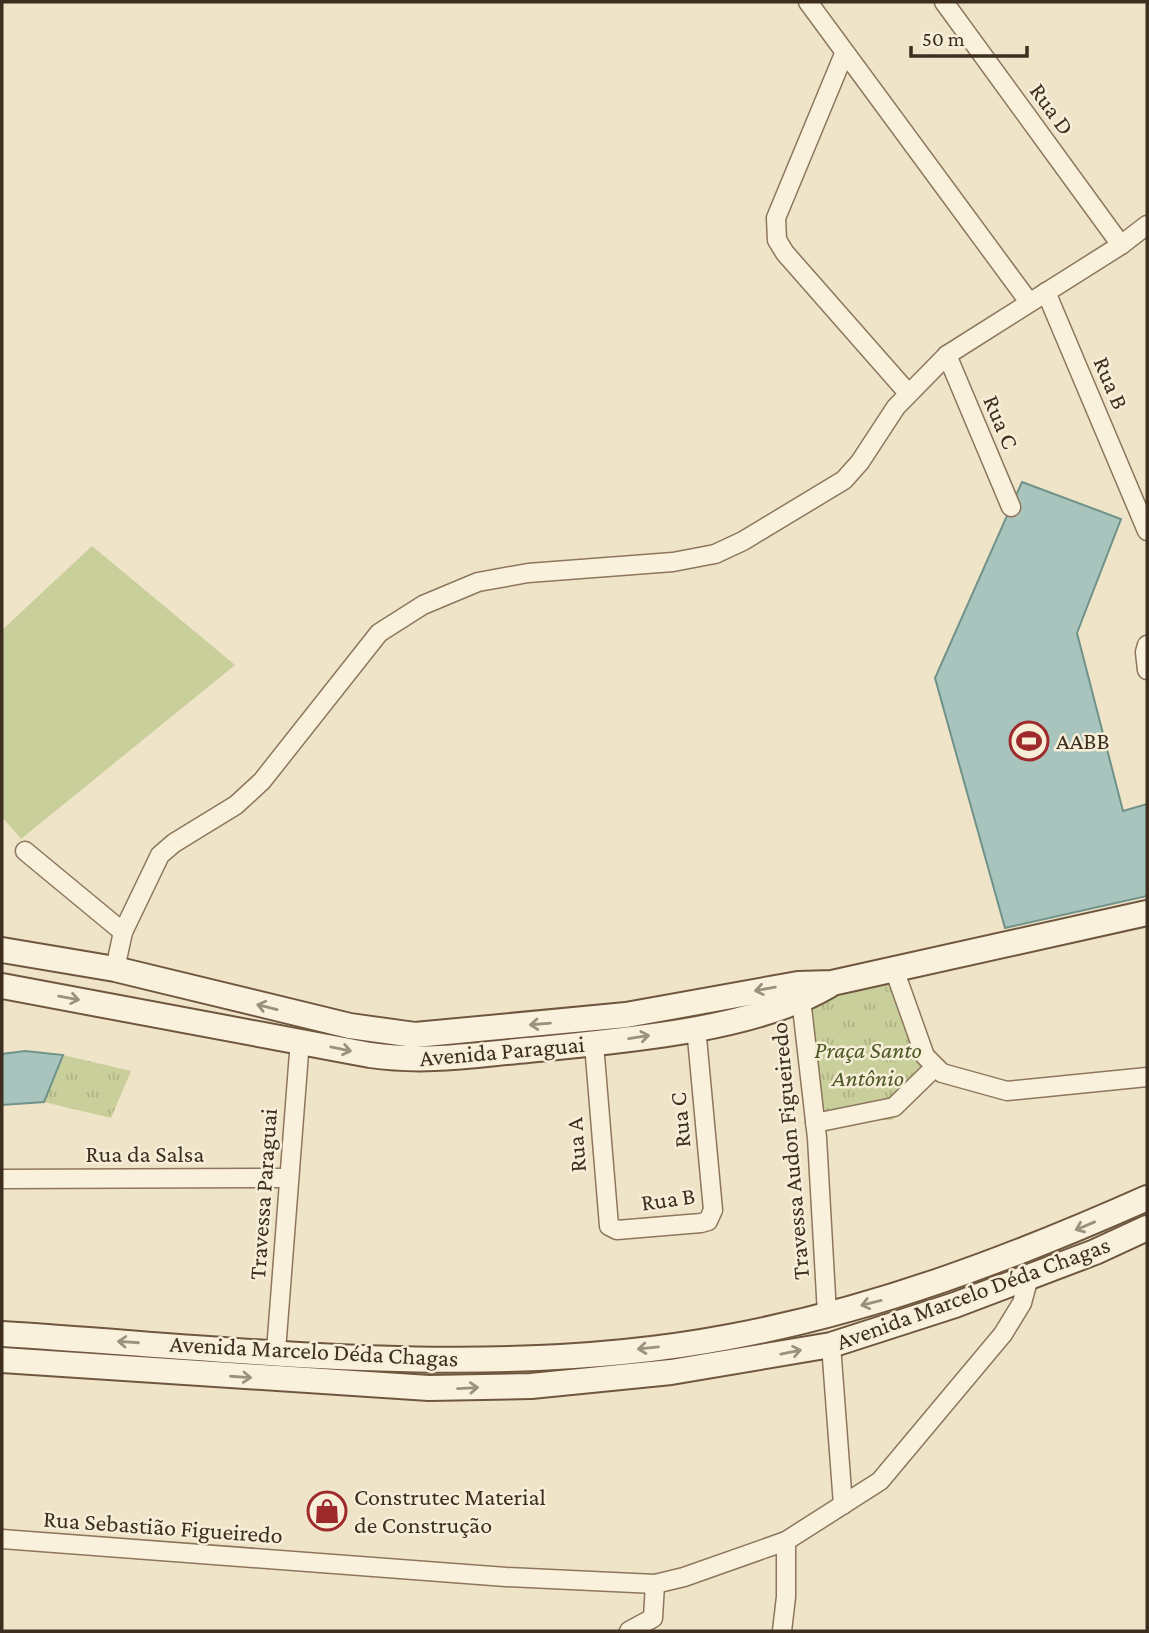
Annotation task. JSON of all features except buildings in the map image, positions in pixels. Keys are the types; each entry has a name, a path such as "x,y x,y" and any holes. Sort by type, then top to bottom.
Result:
{"main road":[{"name":"Avenida Paraguai","path":"2,950 115,969 350,1026 415,1035 626,1015 800,992 1147,913"},
{"name":"Avenida Paraguai","path":"2,986 370,1055 429,1061 594,1044 696,1027 744,1018 800,992"},
{"name":"Avenida Marcelo Déda Chagas","path":"2,1334 395,1360 593,1353 729,1337 904,1294 996,1262 1147,1199"},
{"name":"Avenida Marcelo Déda Chagas","path":"2,1360 390,1387 458,1388 582,1382 734,1362 831,1345 1030,1277 1147,1228"},
{"path":"755,1331 759,1358"},
{"path":"729,1337 734,1362"},
{"path":"175,1372 177,1345"},
{"path":"209,1374 210,1347"}],"street":[{"path":"808,2 1029,302"},
{"name":"Rua D","path":"944,2 1121,245"},
{"path":"844,54 776,218 775,233 792,262 908,393"},
{"path":"115,969 123,932 160,855 174,843 236,805 255,787 281,760 368,645 394,622 444,594 505,575 662,563 715,554 743,541 844,480 908,393 947,355 1146,231"},
{"name":"Rua B","path":"1046,292 1147,531"},
{"name":"Rua C","path":"947,355 1011,507"},
{"path":"1147,645 1147,670"},
{"path":"25,851 123,932"},
{"path":"894,969 925,1056 934,1068 947,1075 1007,1091 1147,1077"},
{"name":"Travessa Audon Figueiredo","path":"800,992 815,1123 827,1314"},
{"name":"Rua C","path":"696,1027 713,1210"},
{"name":"Travessa Paraguai","path":"276,1351 300,1040"},
{"name":"Rua A","path":"594,1044 606,1212 612,1229 624,1230"},
{"path":"815,1123 894,1107 934,1068"},
{"name":"Rua da Salsa","path":"2,1179 288,1178"},
{"name":"Rua B","path":"624,1230 704,1223 713,1210"},
{"name":"Rua Sebastião Figueiredo","path":"2,1539 506,1577 655,1584 717,1567 786,1541 884,1477 992,1348 1015,1316 1030,1277"},
{"path":"831,1345 843,1505"},
{"path":"782,1631 786,1597 786,1541"},
{"path":"629,1631 650,1620 656,1623 655,1584"}],"green space":[{"path":"92,546 235,665 21,839 2,817 2,630"},
{"name":"Praça Santo Antônio","path":"891,971 933,1079 892,1120 818,1121 805,1001"},
{"path":"63,1055 131,1071 111,1118 44,1102"}],"water":[{"name":"AABB","path":"1022,482 1121,519 1077,633 1123,811 1147,804 1147,896 1005,928 935,678"},
{"path":"25,1051 63,1055 44,1102 2,1105 2,1054"}],"place":[{"name":"AABB","path":"1029,741"},
{"name":"Construtec Material de Construção","path":"327,1511"}]}
